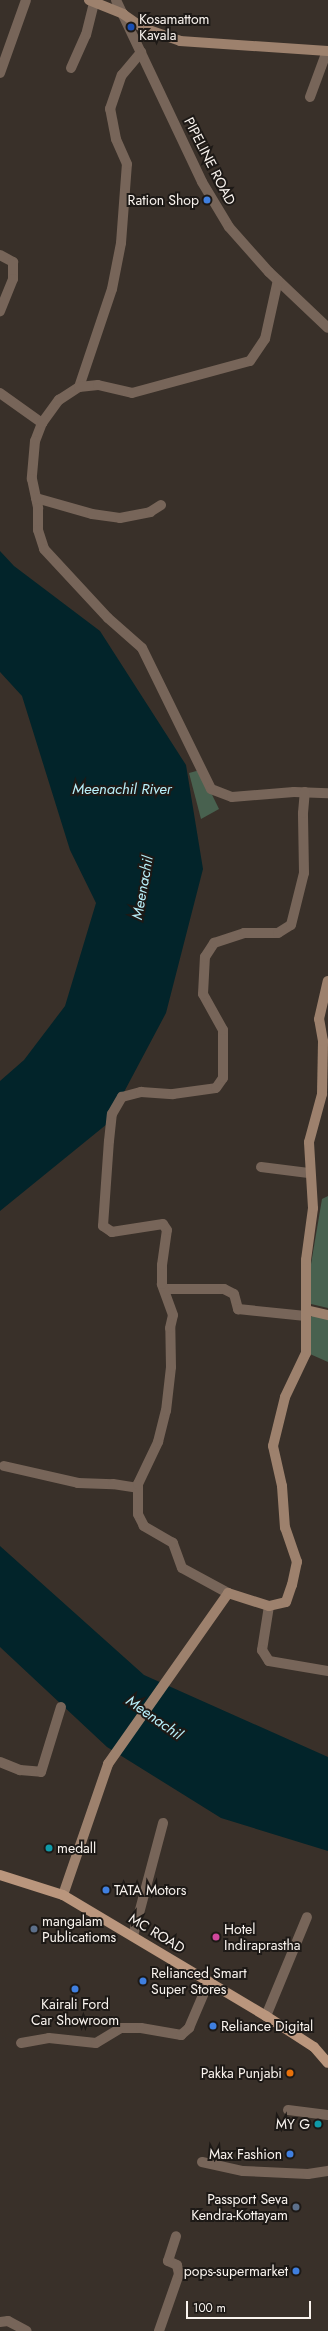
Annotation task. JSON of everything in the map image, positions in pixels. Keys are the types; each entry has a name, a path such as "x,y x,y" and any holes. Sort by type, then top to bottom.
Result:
{"main road":[{"path":"92,1 123,14 143,28 180,41 328,51"},
{"path":"63,1895 108,1764 228,1593 268,1606 286,1602 298,1562 285,1528 282,1486 273,1446 285,1397 306,1353 306,1260 313,1208 309,1174 309,1142 322,1094 323,1041 319,1019 328,981"},
{"path":"306,1313 328,1315"},
{"name":"MC ROAD","path":"0,1874 63,1895 266,2016 314,2047 328,2063"}],"street":[{"path":"0,73 26,0"},
{"name":"PIPELINE ROAD","path":"116,0 202,182 229,227 278,280 328,328"},
{"path":"71,68 86,35 92,1"},
{"path":"310,97 328,51"},
{"path":"79,387 112,289 121,243 128,164 116,139 110,109 122,75 141,52"},
{"path":"0,254 13,262 13,279 0,312"},
{"path":"278,280 265,339 250,361 132,393 98,385 79,387 59,400 42,423 35,441 32,479 36,498 38,530 44,549 98,608 142,648 211,789 232,797 305,792 328,793"},
{"path":"0,393 42,423"},
{"path":"36,498 92,514 120,518 150,512 161,505"},
{"path":"228,1593 182,1568 173,1543 144,1526 138,1514 138,1488 158,1442 166,1411 171,1367 170,1328 173,1315 164,1289 162,1265 167,1230 163,1224 112,1232 103,1226 112,1114 122,1097 141,1092 173,1094 216,1088 223,1078 224,1030 203,994 205,957 214,943 244,933 278,933 291,925 304,872 302,813 305,792"},
{"path":"260,1167 309,1174"},
{"path":"164,1289 224,1289 234,1294 238,1309 306,1313"},
{"path":"4,1466 78,1483 113,1484 138,1488"},
{"path":"268,1606 262,1650 269,1661 328,1671"},
{"path":"0,1762 20,1770 42,1772 61,1707"},
{"path":"134,1936 163,1823"},
{"path":"266,2016 307,1917"},
{"path":"21,2043 49,2038 96,2044 121,2028 141,2028 181,2035 190,2028 209,1981"},
{"path":"314,2047 328,2056"},
{"path":"288,2110 328,2115"},
{"path":"202,2162 243,2170 308,2174 328,2171"},
{"path":"159,2331 179,2274 177,2265 168,2261 176,2236"},
{"path":"0,2322 8,2322 28,2331"}],"green space":[{"path":"200,770 219,809 201,819 189,773"},
{"path":"328,1196 328,1308 311,1304 310,1270 322,1199"},
{"path":"313,1315 328,1319 328,1362 310,1354 309,1319"}],"water":[{"name":"Meenachil River","path":"0,551 14,566 100,631 186,765 203,869 166,1013 107,1124 0,1211 0,1081 24,1060 65,1006 96,903 70,850 22,696 0,672"},
{"name":"Meenachil","path":"0,1546 144,1675 328,1757 328,1851 221,1818 107,1747 0,1647"}],"place":[{"name":"Kosamattom Kavala","path":"131,27"},
{"name":"Ration Shop","path":"207,200"},
{"name":"medall","path":"49,1848"},
{"name":"TATA Motors","path":"106,1890"},
{"name":"mangalam Publicatioms","path":"34,1929"},
{"name":"Hotel Indiraprastha","path":"216,1937"},
{"name":"Relianced Smart Super Stores","path":"143,1981"},
{"name":"Kairali Ford Car Showroom","path":"75,1989"},
{"name":"Reliance Digital","path":"213,2026"},
{"name":"Pakka Punjabi","path":"290,2073"},
{"name":"MY G","path":"318,2124"},
{"name":"Max Fashion","path":"290,2154"},
{"name":"Passport Seva Kendra-Kottayam","path":"296,2207"},
{"name":"pops-supermarket","path":"296,2271"}]}
